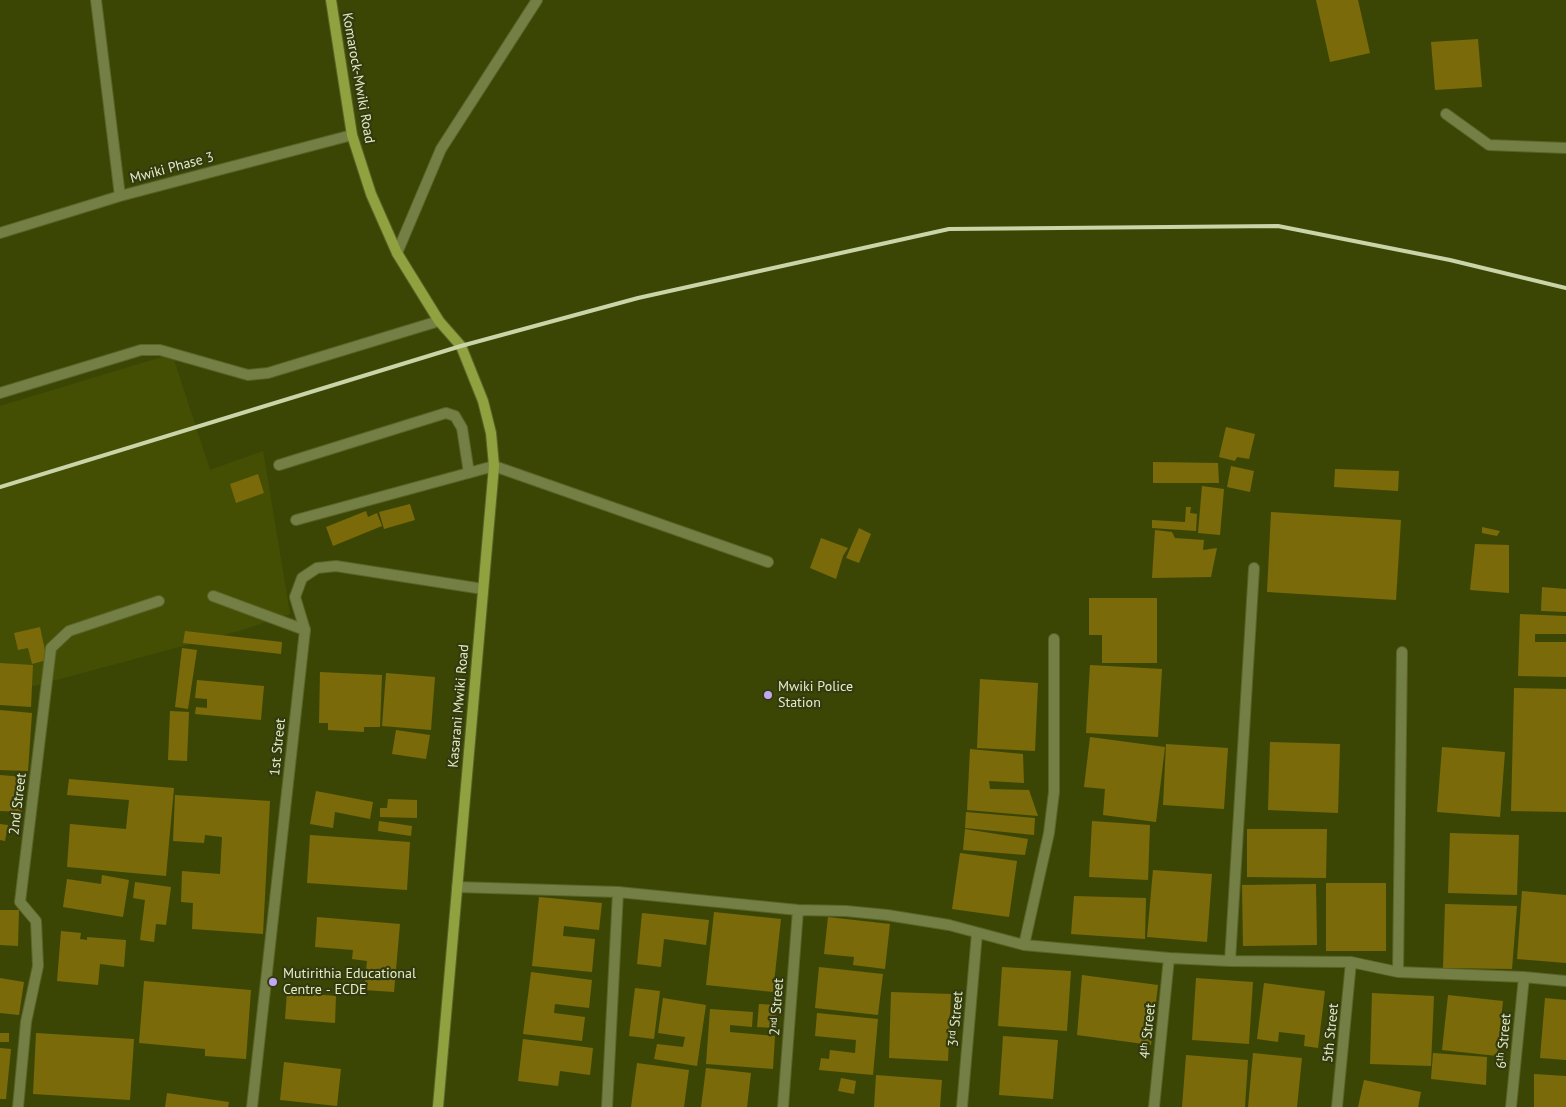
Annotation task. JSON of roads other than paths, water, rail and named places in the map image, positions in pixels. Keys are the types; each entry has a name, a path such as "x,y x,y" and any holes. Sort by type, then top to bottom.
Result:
{"main road":[{"name":"Komarock-Mwiki Road","path":"331,0 352,135 371,194 396,253 439,320"},
{"name":"Kasarani Mwiki Road","path":"438,1107 494,466 492,433 483,401 461,346 439,320"}],"street":[{"path":"96,0 120,196"},
{"path":"396,253 441,149 537,0"},
{"path":"1446,114 1488,145 1566,148"},
{"name":"Mwiki Phase 3","path":"0,233 120,196 352,135"},
{"path":"0,393 141,350 160,350 248,375 268,373 439,320"},
{"path":"279,465 446,414 454,416 462,428 469,473"},
{"path":"296,520 494,466 768,562"},
{"name":"1st Street","path":"252,1107 305,630 296,597 302,578 317,568 336,566 483,589"},
{"path":"1230,961 1254,568"},
{"path":"213,596 305,630"},
{"name":"2nd Street","path":"18,1107 26,1022 38,966 36,921 20,902 51,648 69,631 159,601"},
{"path":"1024,945 1049,833 1054,792 1054,639"},
{"path":"1398,972 1402,652"},
{"path":"457,887 618,892 798,910 846,911 887,915 949,925 1024,945 1169,958 1230,961 1351,962 1398,972 1524,977 1566,981"},
{"path":"607,1107 618,892"},
{"name":"2ⁿᵈ Street","path":"783,1107 798,910"},
{"name":"3ʳᵈ Street","path":"962,1107 977,933"},
{"name":"4ᵗʰ Street","path":"1154,1107 1169,958"},
{"name":"5th Street","path":"1337,1107 1351,962"},
{"name":"6ᵗʰ Street","path":"1511,1107 1524,977"}],"railway":[{"path":"0,487 461,346 638,298 949,229 1278,226 1450,260 1566,288"}],"place":[{"name":"Mwiki Police Station","path":"768,695"},
{"name":"Mutirithia Educational Centre - ECDE","path":"273,982"}]}
